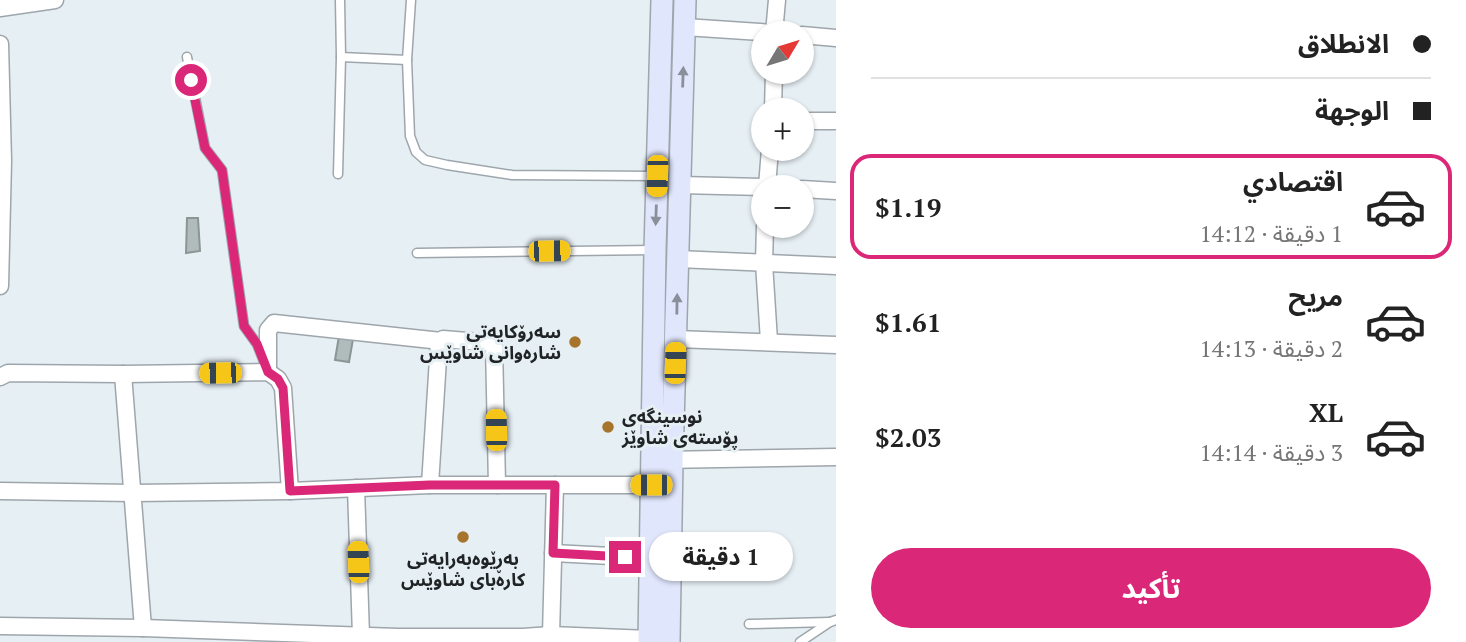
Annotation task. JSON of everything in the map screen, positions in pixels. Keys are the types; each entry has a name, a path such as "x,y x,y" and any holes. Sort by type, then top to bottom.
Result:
{"street":[{"path":"0,8 55,0"},
{"path":"655,641 661,485 655,250 662,0"},
{"path":"661,460 676,339 685,0"},
{"path":"775,21 777,0"},
{"path":"685,27 751,31"},
{"path":"814,36 836,38"},
{"path":"0,44 0,286"},
{"path":"814,121 836,121"},
{"path":"680,185 751,187"},
{"path":"814,190 836,191"},
{"path":"765,238 769,341"},
{"path":"678,259 836,266"},
{"path":"268,372 268,330 274,323 441,341 492,343 497,485"},
{"path":"676,339 836,345"},
{"path":"430,485 436,366 441,341"},
{"path":"0,377 8,373 268,372 278,379 283,388 290,491"},
{"path":"123,374 143,628"},
{"path":"661,460 836,457"},
{"path":"0,491 132,493 290,491 430,485 661,485"},
{"path":"551,635 555,485"},
{"path":"655,641 650,558 661,485"},
{"path":"356,488 361,635"},
{"path":"553,553 650,558"},
{"path":"0,626 361,635 398,639 524,639 551,635 655,641"}],"lane":[{"path":"338,174 340,0"},
{"path":"411,0 407,60 410,136 416,152 425,160 512,174 657,176"},
{"path":"187,57 205,148 222,170 244,326 257,344 268,372"},
{"path":"341,57 407,60"},
{"path":"417,253 655,250"},
{"path":"748,624 833,621"},
{"path":"800,642 833,621"}],"building":[{"path":"187,218 198,218 200,251 186,253"},
{"path":"339,336 353,339 349,362 335,360"}],"place":[{"name":"سەرۆکایەتی شارەوانی شاوێس","path":"575,342"},
{"name":"نوسینگەی پۆستەی شاوێز","path":"608,427"},
{"name":"بەڕێوەبەرایەتی کارەبای شاوێس","path":"463,537"}],"route":[{"path":"191,80 205,148 222,170 244,326 257,344 268,372 278,379 283,388 290,491 430,485 555,485 553,553 625,557"}]}
